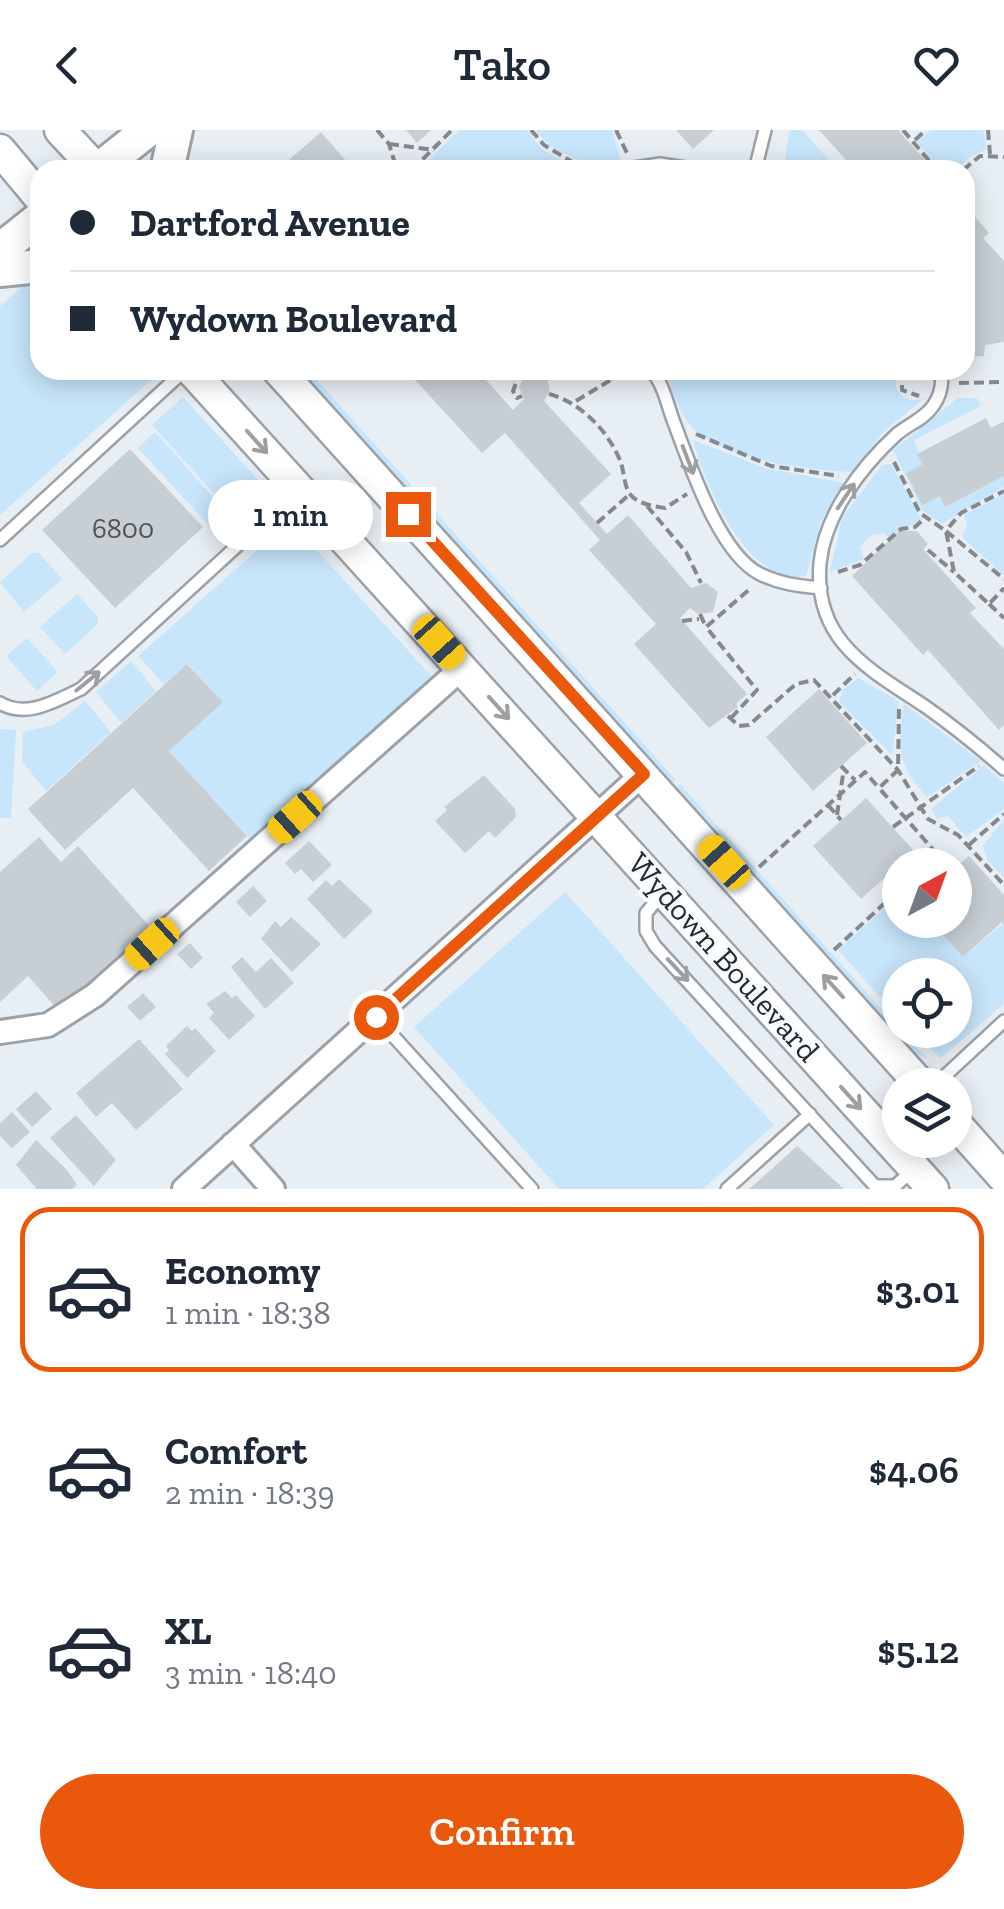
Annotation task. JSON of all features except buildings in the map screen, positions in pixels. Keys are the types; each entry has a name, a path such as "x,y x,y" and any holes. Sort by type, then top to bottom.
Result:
{"main road":[{"path":"110,160 148,130"},
{"path":"170,160 176,130"},
{"path":"0,270 30,267"}],"street":[{"path":"60,130 88,160"},
{"path":"0,150 30,186"},
{"name":"Wydown Boulevard","path":"197,380 923,1179"},
{"name":"Wydown Boulevard","path":"287,380 907,1068"},
{"path":"0,1032 48,1025 96,995 462,668"},
{"path":"184,1189 644,774"},
{"path":"972,1142 1004,1178"},
{"path":"233,1144 273,1189"}],"lane":[{"path":"758,160 765,130"},
{"path":"0,540 177,380"},
{"path":"656,380 700,486 740,554 766,577 786,585 820,588"},
{"path":"941,380 929,411 885,447 830,522 820,588 831,626 862,667 902,692 1004,769"},
{"path":"0,702 12,710 43,707 81,689 299,489"},
{"path":"664,891 646,913 646,932 875,1186 923,1179"},
{"path":"376,1017 532,1189"},
{"path":"953,1068 1004,1020"},
{"path":"727,1189 810,1114"}],"path":[{"path":"378,130 390,144 394,160"},
{"path":"423,160 452,130"},
{"path":"531,130 544,145 569,160"},
{"path":"616,130 632,160"},
{"path":"903,130 928,160"},
{"path":"913,142 926,130"},
{"path":"988,130 990,154"},
{"path":"390,144 434,150"},
{"path":"975,163 990,154 1004,157"},
{"path":"975,379 1004,382"},
{"path":"520,380 513,391 517,398 522,396"},
{"path":"574,402 613,380"},
{"path":"901,380 906,394 917,396 927,391"},
{"path":"549,394 574,402 612,448 630,494 646,504 665,508 700,486"},
{"path":"673,418 704,440 742,457 858,479"},
{"path":"885,447 925,519 948,529 1004,580"},
{"path":"948,529 965,511 1004,491"},
{"path":"597,523 630,494"},
{"path":"646,504 650,515 686,552 701,582"},
{"path":"820,573 835,575 847,566 860,566 901,529 918,526 925,519"},
{"path":"948,529 954,572"},
{"path":"928,550 1004,618"},
{"path":"706,627 766,577"},
{"path":"988,604 1004,588"},
{"path":"682,621 700,616 757,690 730,717 740,726 749,725 805,679 818,683 898,770 928,820 969,845 996,881 1004,885"},
{"path":"832,696 862,667"},
{"path":"879,788 898,770 902,692"},
{"path":"893,827 990,756"},
{"path":"828,805 839,818 842,767 856,780"},
{"path":"759,867 865,772 932,848"},
{"path":"969,845 1004,814"},
{"path":"916,830 928,820"},
{"path":"834,950 882,906"}],"shaded area":[{"path":"459,130 527,130 542,149 561,160 429,160"},
{"path":"535,130 612,130 620,160 577,160 550,146"},
{"path":"790,130 802,130 829,160 785,160"},
{"path":"931,130 983,130 987,149 967,160 932,160 917,142"},
{"path":"30,286 30,380 151,380 0,515 0,306 22,287"},
{"path":"309,380 317,380 676,780 672,783"},
{"path":"667,380 896,380 895,385 904,397 926,397 884,431 852,472 813,469 743,455 704,437 686,419"},
{"path":"183,397 269,492 238,520 152,425"},
{"path":"958,398 977,398 981,406 914,440 923,464 906,474 922,504 940,496 946,507 1004,476 1004,487 942,524 922,510 893,450"},
{"path":"155,432 231,517 215,532 138,448"},
{"path":"693,440 765,468 844,483 821,521 806,576 785,575 766,566 748,550 719,506"},
{"path":"891,464 922,520 888,537 884,533 871,535 860,547 864,559 830,572 842,518 882,465"},
{"path":"1004,494 1004,576 961,536 967,526 964,515"},
{"path":"290,521 437,682 255,844 169,751 222,702 188,664 164,684 138,656"},
{"path":"32,553 39,553 62,579 24,612 0,582"},
{"path":"77,594 98,617 98,624 65,654 40,627"},
{"path":"27,638 58,672 37,691 6,656"},
{"path":"131,661 156,691 121,723 96,692"},
{"path":"858,678 899,701 892,755 839,702 843,690"},
{"path":"85,701 111,732 46,791 22,761 23,732 54,725"},
{"path":"904,704 981,761 927,797 910,775 902,755"},
{"path":"0,729 16,730 11,818 0,818"},
{"path":"984,765 1004,784 1004,809 966,837 948,816 937,819 931,809"},
{"path":"680,784 882,1010 882,1017 676,788"},
{"path":"1004,819 1004,878 987,860 983,846"},
{"path":"565,892 774,1125 703,1189 559,1189 414,1027"},
{"path":"882,910 882,938 946,938 963,957 1004,923 1004,1004 972,1031 972,958 882,958 882,999 838,950"},
{"path":"910,1048 917,1048 928,1059"},
{"path":"930,1048 953,1048 941,1058"}],"route":[{"path":"376,1017 644,774 408,514"}]}
